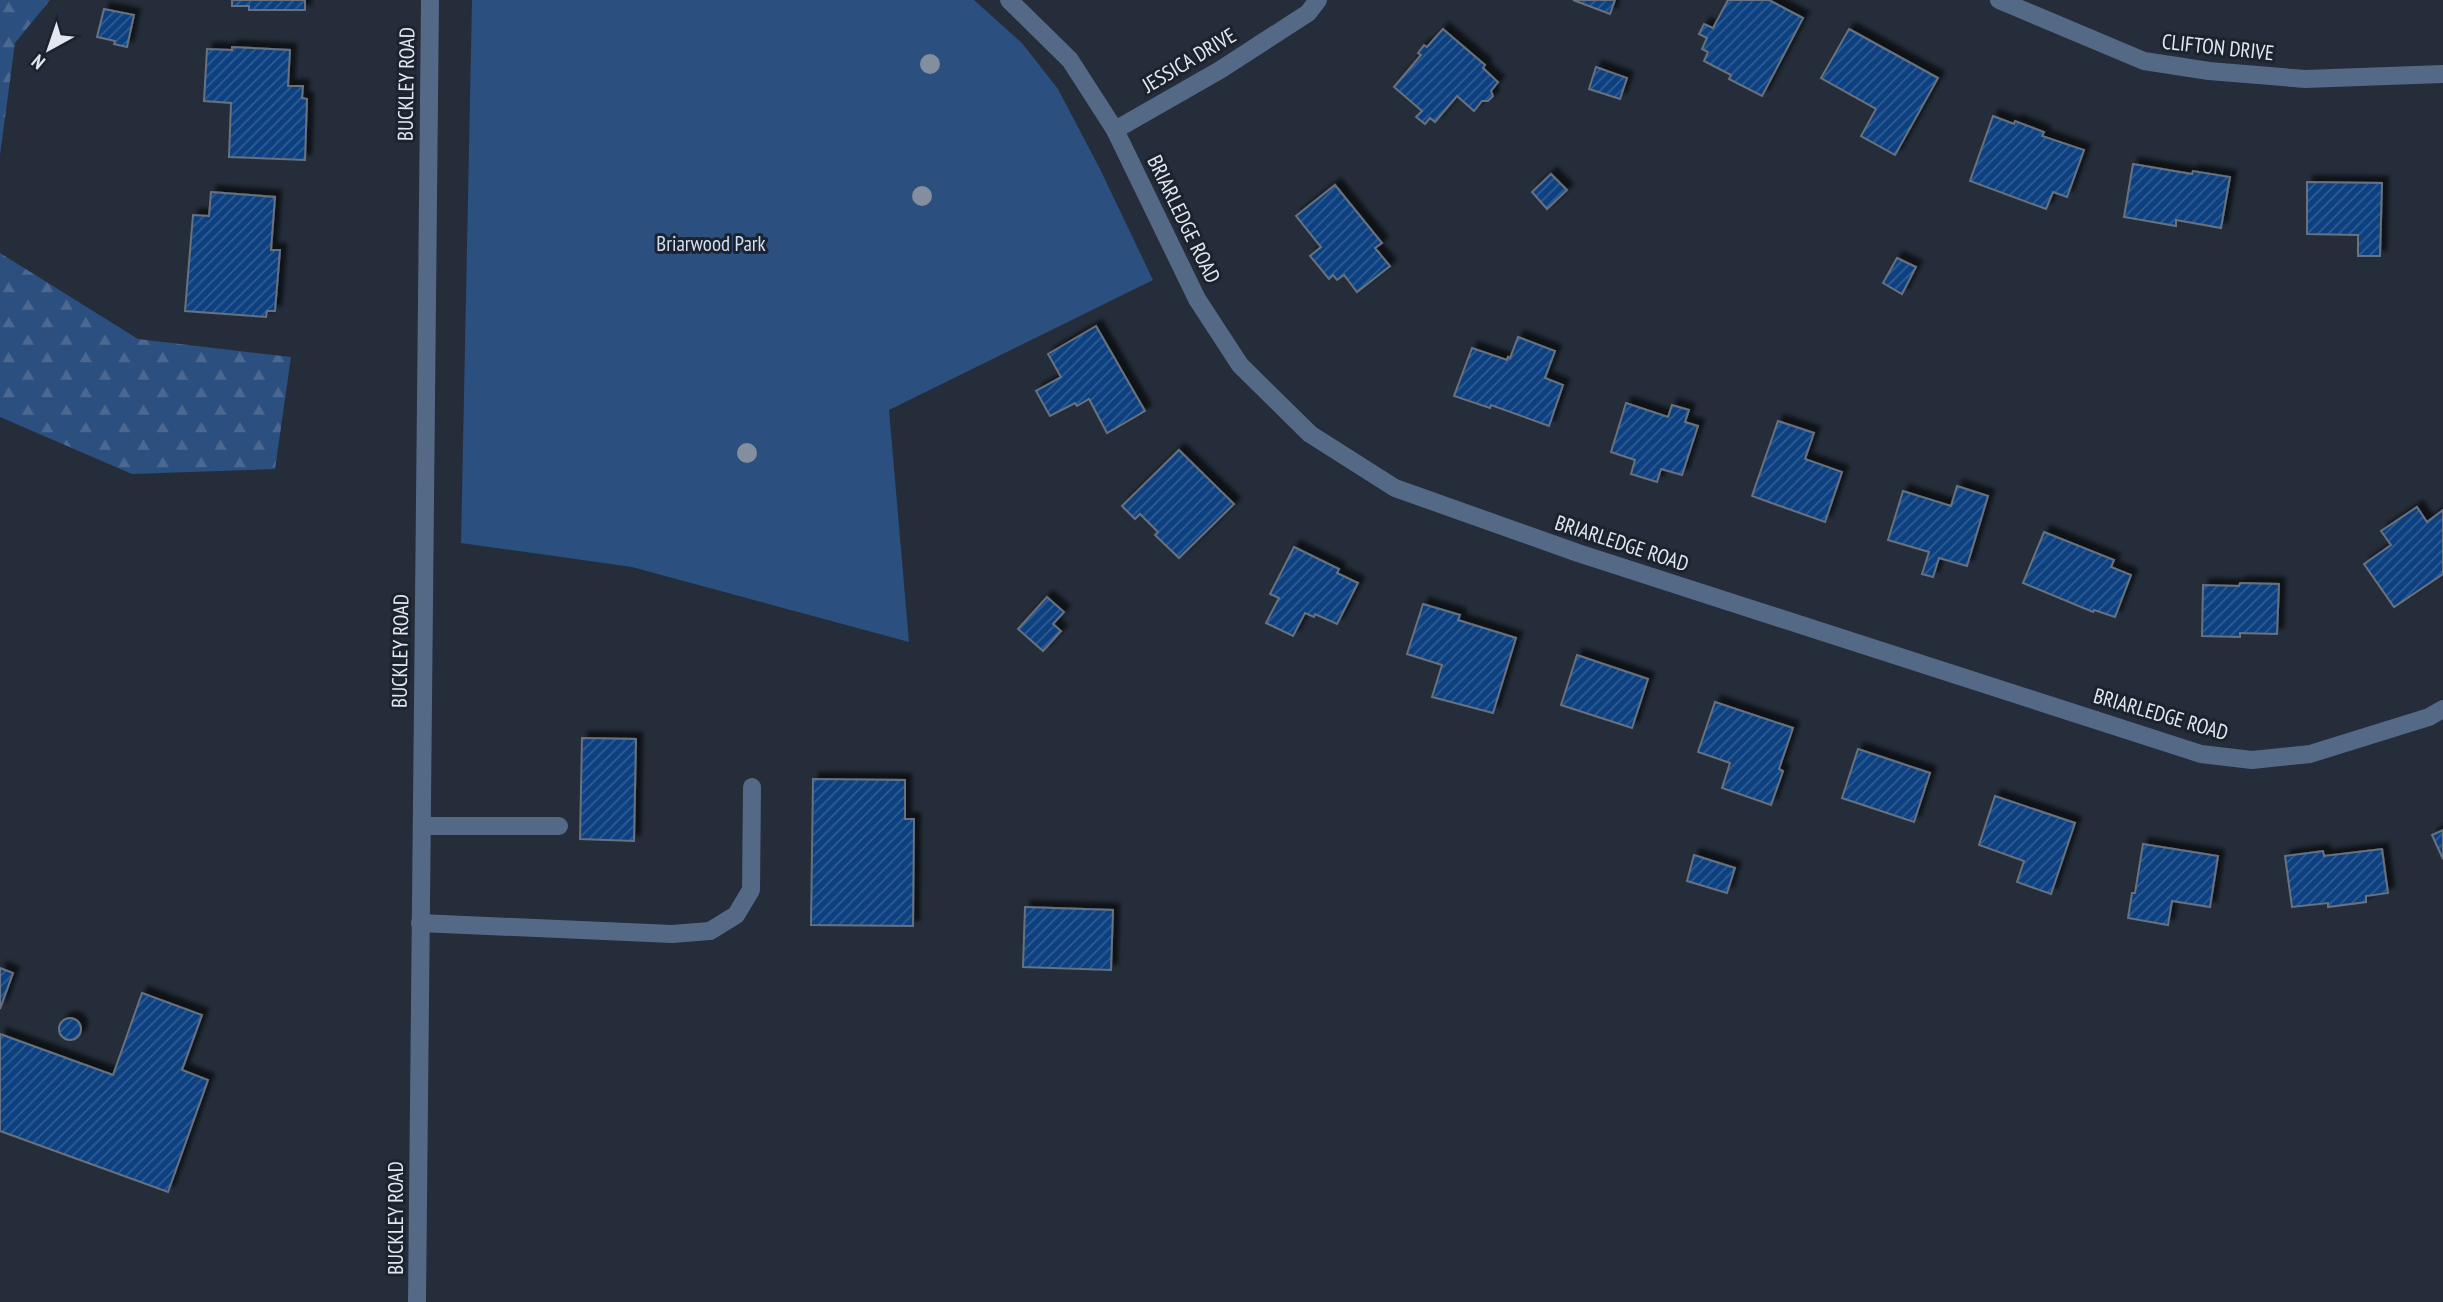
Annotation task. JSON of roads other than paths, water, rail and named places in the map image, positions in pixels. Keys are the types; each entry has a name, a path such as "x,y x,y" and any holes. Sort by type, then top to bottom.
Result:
{"street":[{"name":"BUCKLEY ROAD","path":"417,1302 430,0"},
{"name":"BRIARLEDGE ROAD","path":"1009,0 1070,60 1115,130 1197,299 1240,365 1310,434 1395,488 1578,553 2201,754 2252,760 2310,754 2429,717 2443,709"},
{"name":"JESSICA DRIVE","path":"1115,130 1220,70 1308,12 1318,0"},
{"name":"CLIFTON DRIVE","path":"1999,0 2144,61 2209,71 2305,79 2443,74"},
{"path":"420,922 672,934 710,931 736,915 751,890 752,787"},
{"path":"422,826 559,825"}],"park label":[{"name":"Briarwood Park","path":"711,243"}]}
